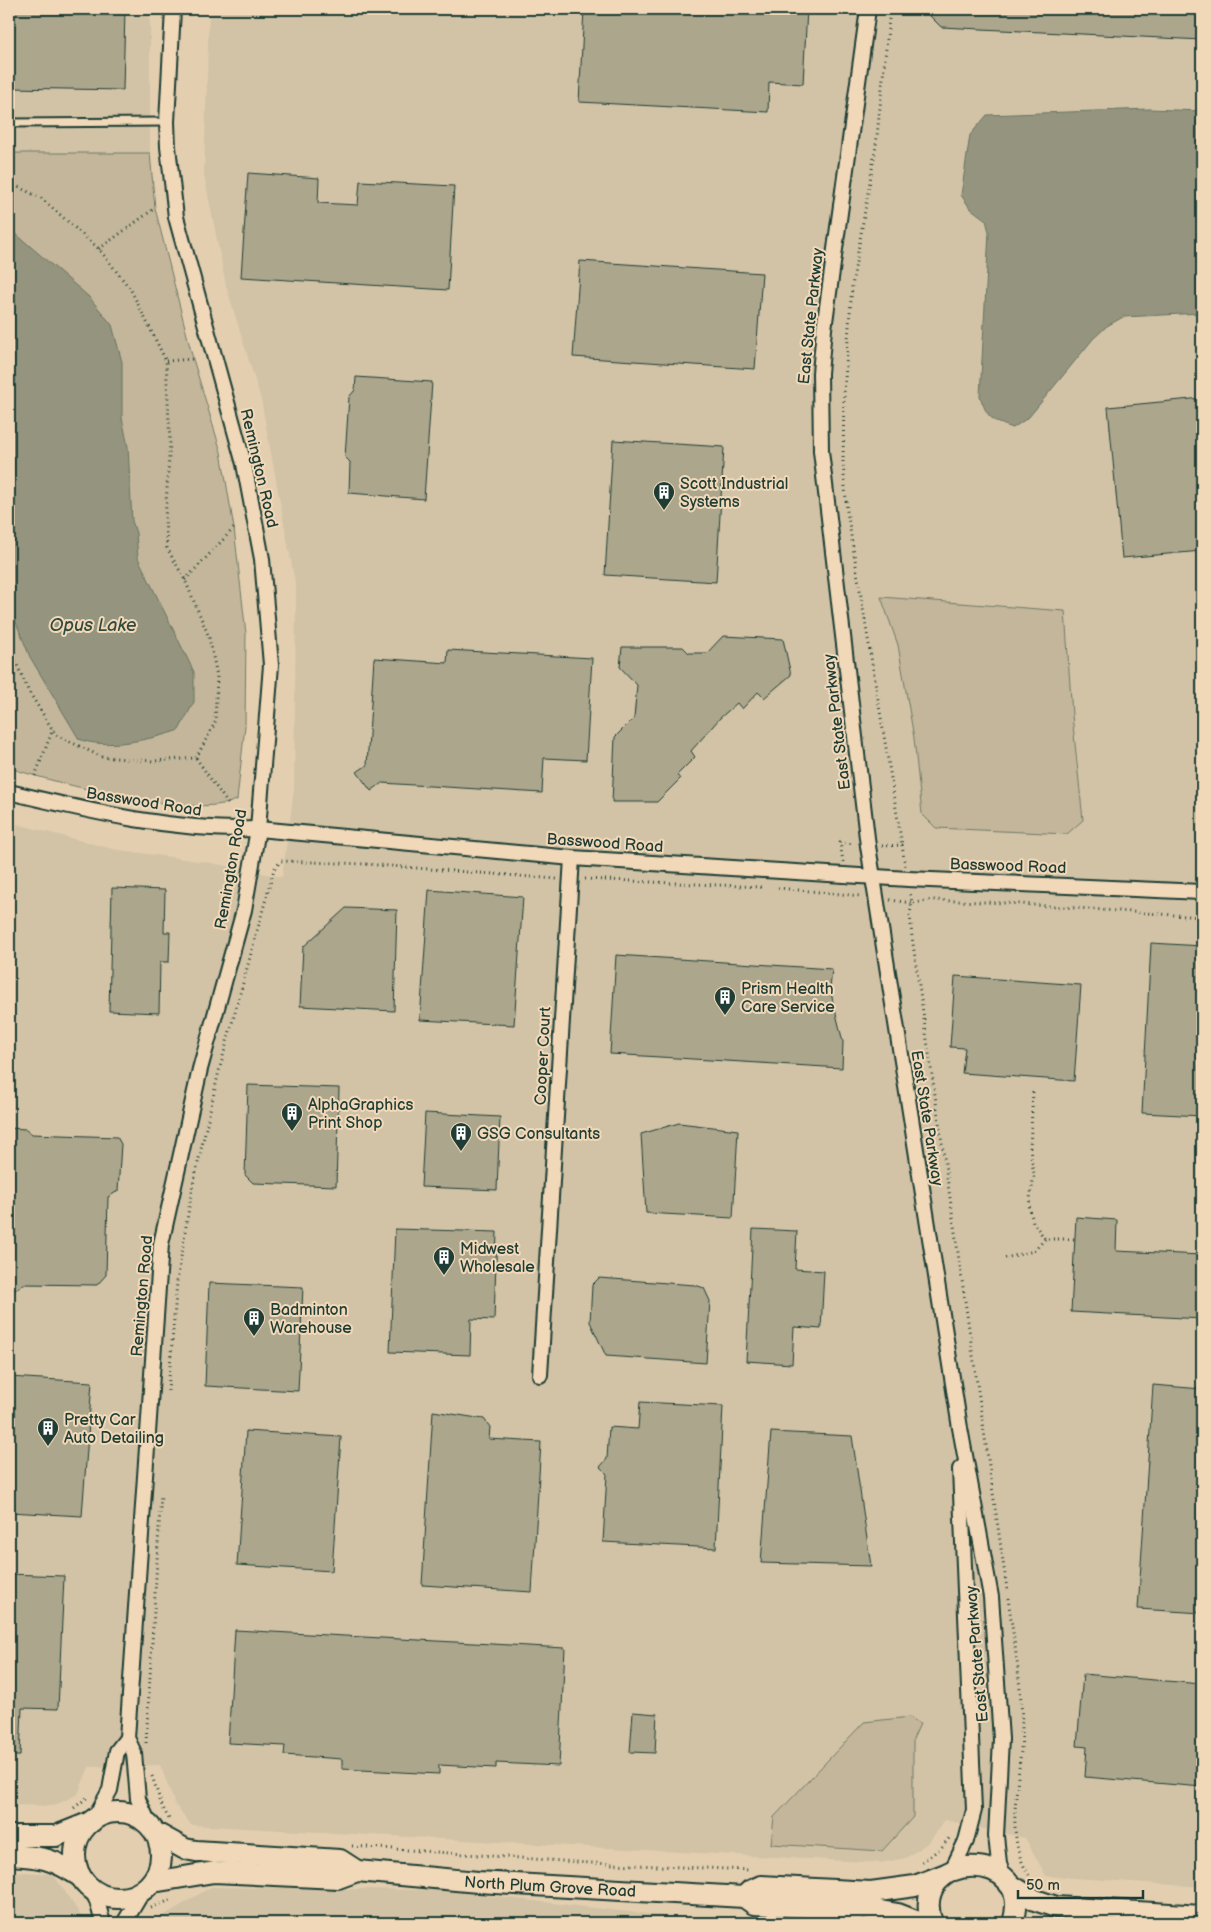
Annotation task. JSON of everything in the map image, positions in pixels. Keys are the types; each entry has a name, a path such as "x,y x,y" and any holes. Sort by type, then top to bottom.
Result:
{"street":[{"name":"Remington Road","path":"153,1830 138,1799 134,1753 127,1738 161,1244 200,1069 244,910 258,829 271,664 262,559 244,464 176,217 167,122 173,9"},
{"name":"East State Parkway","path":"868,9 824,329 820,404 824,483 872,877 960,1428 991,1597 1001,1739 996,1836 999,1863 1007,1882"},
{"name":"Basswood Road","path":"9,792 148,823 215,830 258,829 572,858 872,877 1202,892"},
{"name":"Cooper Court","path":"540,1375 572,858"},
{"name":"East State Parkway","path":"949,1872 968,1837 974,1810 962,1534 960,1428"},
{"name":"Remington Road","path":"92,1820 110,1790 117,1752 127,1738"},
{"path":"9,1836 56,1836 108,1813 123,1812 138,1816 153,1830 159,1841 162,1858 157,1875 124,1923"},
{"path":"92,1820 76,1844 75,1861 97,1901 103,1923"},
{"name":"North Plum Grove Road","path":"153,1830 184,1849 340,1860 357,1871"},
{"path":"9,1855 44,1857 63,1865 99,1895 117,1899 126,1898 148,1887"},
{"path":"744,1897 750,1890 760,1886 884,1891 915,1886 968,1865 984,1866 1036,1900 1056,1907 1202,1916"},
{"name":"North Plum Grove Road","path":"148,1887 214,1872 338,1878 357,1871 478,1882 744,1897 754,1904 888,1912 921,1923"},
{"path":"932,1923 929,1912 931,1898 936,1885 949,1872"},
{"path":"1007,1882 1016,1904 1013,1923"}],"lane":[{"path":"9,123 167,122"}],"path":[{"path":"890,9 876,146 852,286 844,393 843,463 847,511 902,845"},
{"path":"9,184 41,198 99,249 131,290 166,361 170,442 165,520 168,548 185,580 209,638 217,676 215,723 196,758"},
{"path":"99,249 154,208"},
{"path":"166,361 193,359"},
{"path":"185,580 234,528"},
{"path":"9,648 29,692 56,735 102,758 153,761 196,758"},
{"path":"35,776 52,729"},
{"path":"196,758 228,804"},
{"path":"167,1398 177,1282 192,1188 213,1097 260,917 274,869 281,861"},
{"path":"1034,1880 1023,1865 1016,1839 1022,1730 1018,1671 910,914 912,903 956,901 1118,910 1202,917"},
{"path":"1033,1092 1030,1148 1034,1175 1029,1205 1033,1222 1045,1239"},
{"path":"1005,1258 1034,1251 1045,1239 1075,1239"},
{"path":"146,1748 161,1487"},
{"path":"150,1770 162,1806 174,1825"},
{"path":"68,1811 91,1793"},
{"path":"918,1864 941,1848 954,1830"},
{"path":"348,1846 590,1862 754,1870"},
{"path":"146,1914 159,1903 181,1897"}],"shaded area":[{"path":"9,9 150,9 150,153 9,153"},
{"path":"209,9 1202,9 1202,1887 1046,1876 1025,1838 945,1820 929,1842 906,1858 881,1863 191,1825 175,1804 160,1765 89,1767 78,1794 53,1806 9,1805 9,822 113,849 206,862 282,877 294,789 296,588 261,400 226,286 204,175"},
{"path":"9,153 150,153 155,208 193,359 221,452 234,528 246,634 245,726 237,800 216,805 189,806 158,803 91,790 9,768"},
{"path":"881,597 1065,611 1072,715 1083,820 1067,834 936,828 922,814 914,738 898,645"},
{"path":"910,1717 920,1724 913,1739 913,1817 882,1851 771,1844 774,1817 864,1722"},
{"path":"9,1871 53,1874 82,1917 158,1919 211,1887 439,1890 725,1923 9,1923"}],"water":[{"path":"1149,109 1202,111 1202,313 1123,317 1107,326 1093,339 1029,417 1013,428 995,421 985,409 980,396 989,232 986,220 970,208 961,195 970,135 987,115"},
{"name":"Opus Lake","path":"9,228 89,297 112,325 122,362 122,418 128,447 132,521 136,533 138,558 194,672 194,702 179,730 129,742 102,744 79,739 30,657 9,605"}],"building":[{"path":"9,9 125,9 123,90 9,88"},
{"path":"584,9 807,9 803,84 769,82 768,112 579,102"},
{"path":"923,9 1202,9 1202,40 941,27"},
{"path":"248,173 319,178 318,203 358,205 360,181 454,186 448,290 241,277"},
{"path":"580,261 762,273 755,369 573,357"},
{"path":"356,377 432,382 424,499 349,493 350,462 345,457 349,397 355,390"},
{"path":"1202,398 1202,551 1122,558 1108,407"},
{"name":"Scott Industrial Systems","path":"613,440 724,447 716,582 605,575"},
{"path":"723,636 783,639 791,675 764,698 758,692 742,709 737,703 720,718 691,751 695,757 677,775 680,779 657,802 612,802 615,737 634,718 637,685 620,667 622,647 683,647 689,653 707,653"},
{"path":"448,650 592,658 586,760 544,758 542,793 382,783 371,791 357,772 367,765 374,658 447,663"},
{"path":"112,888 165,890 164,932 170,932 169,962 160,962 159,1013 109,1011"},
{"path":"429,890 523,897 514,1025 420,1020"},
{"path":"346,908 397,910 394,1011 300,1006 303,947"},
{"path":"1151,943 1202,946 1202,1116 1142,1113"},
{"name":"Prism Health Care Service","path":"616,955 832,969 830,989 843,1042 842,1068 610,1054"},
{"path":"955,976 1081,985 1074,1081 962,1073 965,1048 950,1047"},
{"name":"AlphaGraphics Print Shop","path":"248,1085 339,1088 336,1186 253,1183 245,1175"},
{"name":"GSG Consultants","path":"425,1113 500,1117 497,1190 421,1187"},
{"path":"679,1123 738,1130 733,1218 646,1213 641,1134"},
{"path":"9,1128 26,1129 32,1134 117,1137 121,1144 118,1191 108,1197 106,1275 97,1285 24,1284 9,1294"},
{"path":"1076,1217 1117,1220 1116,1251 1202,1255 1202,1319 1071,1312"},
{"name":"Midwest Wholesale","path":"395,1229 497,1232 494,1320 471,1319 470,1355 390,1352"},
{"path":"753,1229 797,1231 795,1269 824,1271 821,1329 794,1327 792,1364 746,1361"},
{"path":"599,1278 695,1285 704,1288 710,1301 706,1363 606,1356 590,1322 592,1285"},
{"name":"Badminton Warehouse","path":"209,1283 303,1287 298,1391 205,1386"},
{"name":"Pretty Car Auto Detailing","path":"9,1377 92,1382 82,1516 9,1512"},
{"path":"1153,1385 1202,1389 1202,1613 1138,1609"},
{"path":"640,1402 723,1406 716,1548 603,1542 607,1474 600,1467 607,1459 609,1427 638,1429"},
{"path":"433,1411 484,1419 490,1427 489,1439 541,1442 532,1592 422,1585"},
{"path":"246,1431 341,1437 332,1571 237,1565"},
{"path":"771,1432 852,1436 871,1566 761,1563"},
{"path":"9,1574 64,1576 58,1709 22,1708 20,1756 9,1756"},
{"path":"235,1630 565,1648 559,1766 496,1763 496,1768 439,1765 439,1774 342,1769 342,1759 284,1755 285,1746 228,1743"},
{"path":"1083,1674 1202,1684 1202,1787 1085,1777 1087,1747 1077,1746"},
{"path":"633,1712 657,1714 655,1753 630,1752"}],"place":[{"name":"Scott Industrial Systems","path":"664,511"},
{"name":"Prism Health Care Service","path":"725,1016"},
{"name":"AlphaGraphics Print Shop","path":"292,1132"},
{"name":"GSG Consultants","path":"461,1152"},
{"name":"Midwest Wholesale","path":"444,1276"},
{"name":"Badminton Warehouse","path":"254,1337"},
{"name":"Pretty Car Auto Detailing","path":"48,1447"}]}
